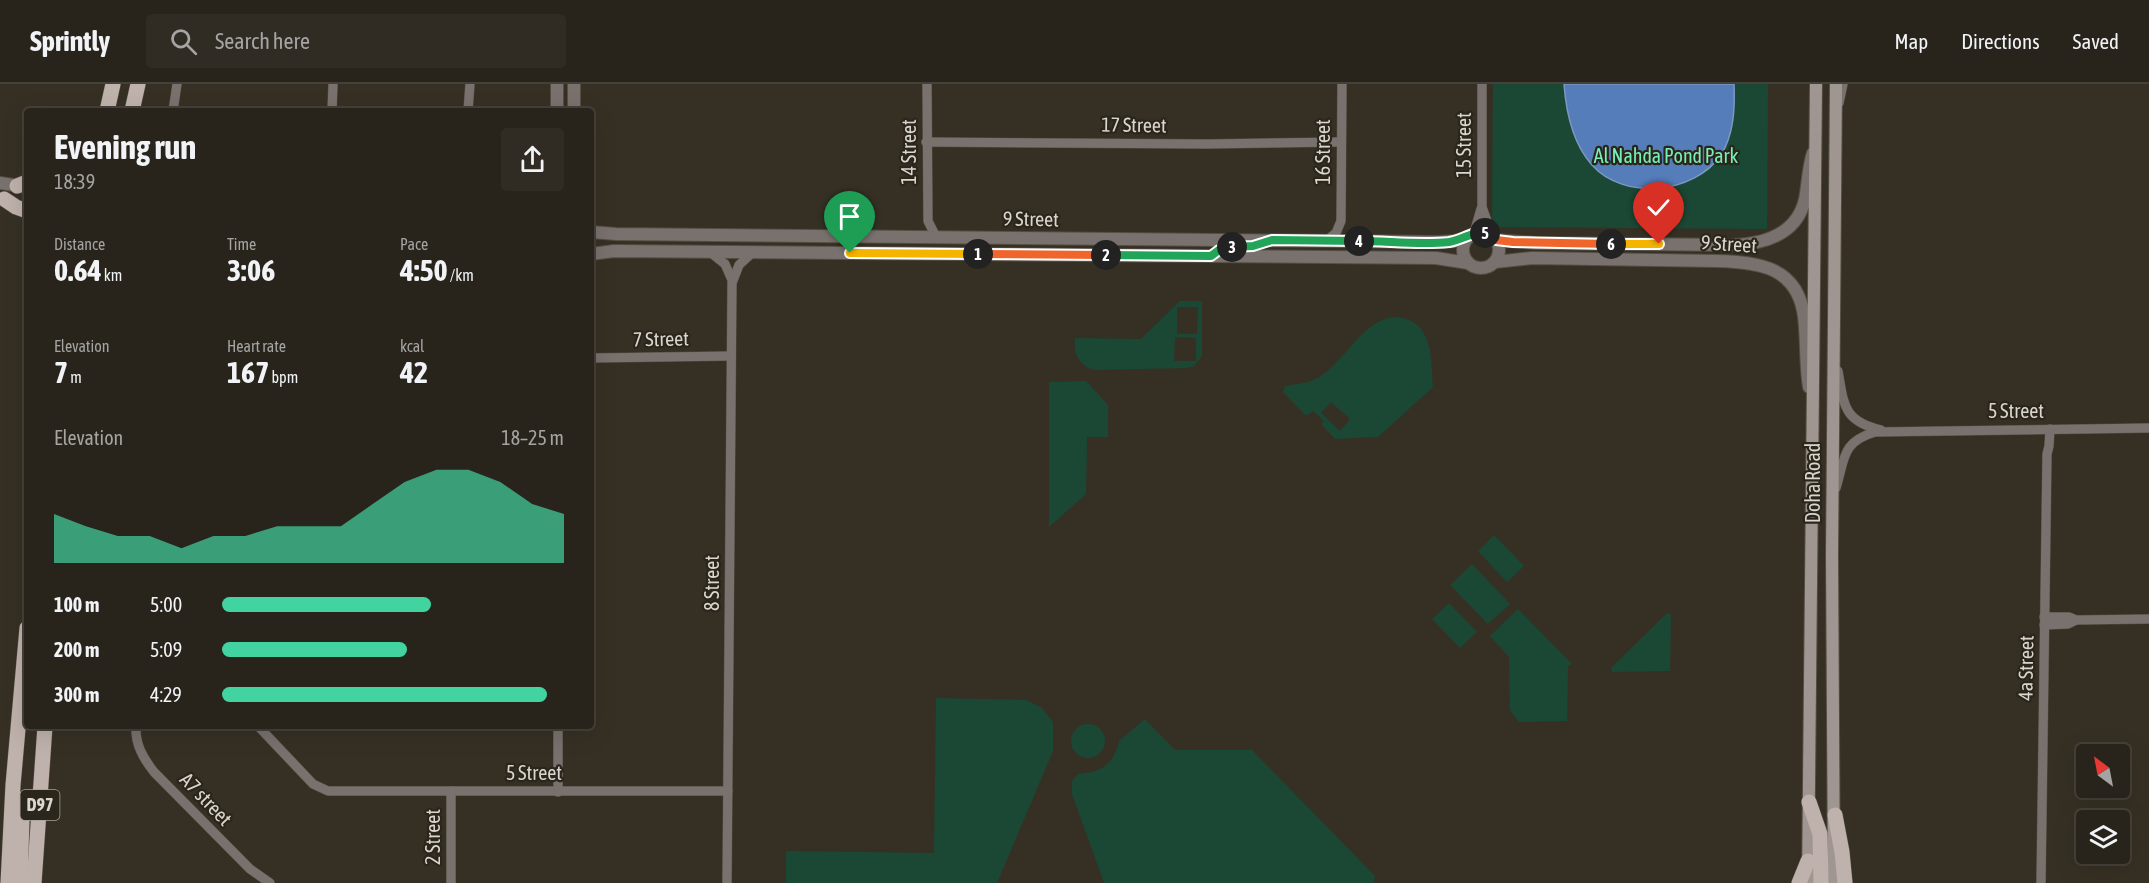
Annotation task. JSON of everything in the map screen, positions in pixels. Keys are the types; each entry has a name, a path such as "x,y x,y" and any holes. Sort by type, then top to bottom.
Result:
{"main road":[{"path":"108,108 113,84"},
{"path":"115,108 119,84"},
{"path":"133,108 138,84"},
{"name":"Doha Road","path":"1808,883 1816,84"},
{"name":"Doha Road","path":"1834,883 1833,354 1836,84"},
{"path":"2,198 24,209"},
{"name":"D97","path":"8,883 13,785 24,662"},
{"name":"D97","path":"34,883 45,729"},
{"path":"0,835 3,808 13,785"},
{"path":"13,785 19,801 22,820 20,883"},
{"path":"1809,802 1820,834 1821,883"},
{"path":"1835,814 1842,846 1845,883"},
{"path":"36,851 46,883"},
{"path":"1799,883 1808,861"}],"street":[{"path":"173,108 177,84"},
{"path":"332,108 333,84"},
{"path":"468,108 470,84"},
{"path":"557,84 557,108"},
{"path":"574,84 574,108"},
{"name":"14 Street","path":"927,84 928,221 936,237"},
{"name":"16 Street","path":"1341,221 1342,84"},
{"name":"15 Street","path":"1472,235 1482,207 1482,84"},
{"path":"1836,111 1843,84"},
{"name":"17 Street","path":"926,142 1207,144 1341,142"},
{"name":"9 Street","path":"1494,237 1559,243 1732,245 1764,242 1783,233 1798,216 1804,202 1816,143"},
{"path":"0,183 24,185"},
{"path":"2,198 24,202"},
{"name":"15 Street","path":"1482,207 1494,237"},
{"path":"919,237 928,221"},
{"path":"1326,241 1336,232 1341,221"},
{"path":"1341,221 1353,241"},
{"name":"9 Street","path":"594,232 1447,242 1472,235"},
{"path":"1480,232 1494,237 1500,251 1495,262 1485,268 1468,263 1463,247 1472,235 1480,232"},
{"path":"1211,256 1223,248 1253,246 1272,240"},
{"name":"9 Street","path":"594,253 607,251 1436,258 1468,263"},
{"path":"709,252 725,264 732,283"},
{"name":"8 Street","path":"727,883 732,283 739,265 753,252"},
{"name":"9 Street","path":"1495,262 1532,258 1717,261 1748,262 1775,270 1794,287 1803,309 1807,370 1814,407"},
{"name":"5 Street","path":"1833,354 1846,409 1858,422 1884,431"},
{"name":"7 Street","path":"594,358 731,356"},
{"name":"5 Street","path":"1833,495 1846,450 1861,437 1884,431 2149,428"},
{"name":"4a Street","path":"2041,883 2047,454 2044,443 2047,429"},
{"path":"2044,621 2068,624 2076,620 2149,619"},
{"name":"A7 street","path":"136,729 138,746 154,772 250,869 270,883"},
{"name":"5 Street","path":"261,729 313,784 322,790 728,791"},
{"path":"558,729 558,792"},
{"name":"2 Street","path":"451,883 452,791"}],"green space":[{"name":"Al Nahda Pond Park","path":"1493,84 1768,84 1767,229 1500,227 1492,218"},
{"path":"1180,301 1202,301 1202,356 1194,366 1093,370 1081,362 1075,349 1075,338 1141,339","holes":["1177,307 1198,307 1197,334 1177,334","1175,337 1196,338 1196,361 1174,361"]},
{"path":"1393,317 1406,319 1416,324 1423,332 1430,352 1433,387 1378,437 1335,439 1321,424 1324,421 1313,411 1306,416 1283,392 1285,386 1308,382 1321,376 1363,333 1382,320","holes":["1331,402 1350,419 1340,431 1321,413"]},
{"path":"1086,381 1108,405 1108,437 1087,437 1086,494 1049,527 1049,382"},
{"path":"1494,535 1524,566 1507,582 1478,551"},
{"path":"1472,564 1510,604 1488,624 1450,585"},
{"path":"1449,603 1477,632 1460,648 1432,619"},
{"path":"1518,609 1572,664 1568,666 1567,721 1519,722 1510,710 1509,657 1490,636"},
{"path":"1667,613 1671,614 1670,671 1612,672 1611,668"},
{"path":"936,698 1026,700 1042,708 1053,722 1053,751 997,883 786,883 786,851 934,853"},
{"path":"1145,719 1175,750 1252,750 1375,876 1373,883 1104,883 1072,794 1072,781 1078,774 1093,772 1104,767 1113,758 1120,740"},
{"path":"1088,724 1100,729 1105,741 1100,753 1088,758 1076,753 1071,741 1076,729"}],"water":[{"path":"1564,84 1734,84 1734,111 1729,138 1721,155 1709,168 1694,178 1677,185 1658,188 1640,188 1622,184 1606,177 1585,157 1575,137"}],"route":[{"path":"850,253 1211,256 1223,248 1253,246 1272,240 1447,242 1480,232 1492,235 1496,240 1513,242 1659,244"}]}
